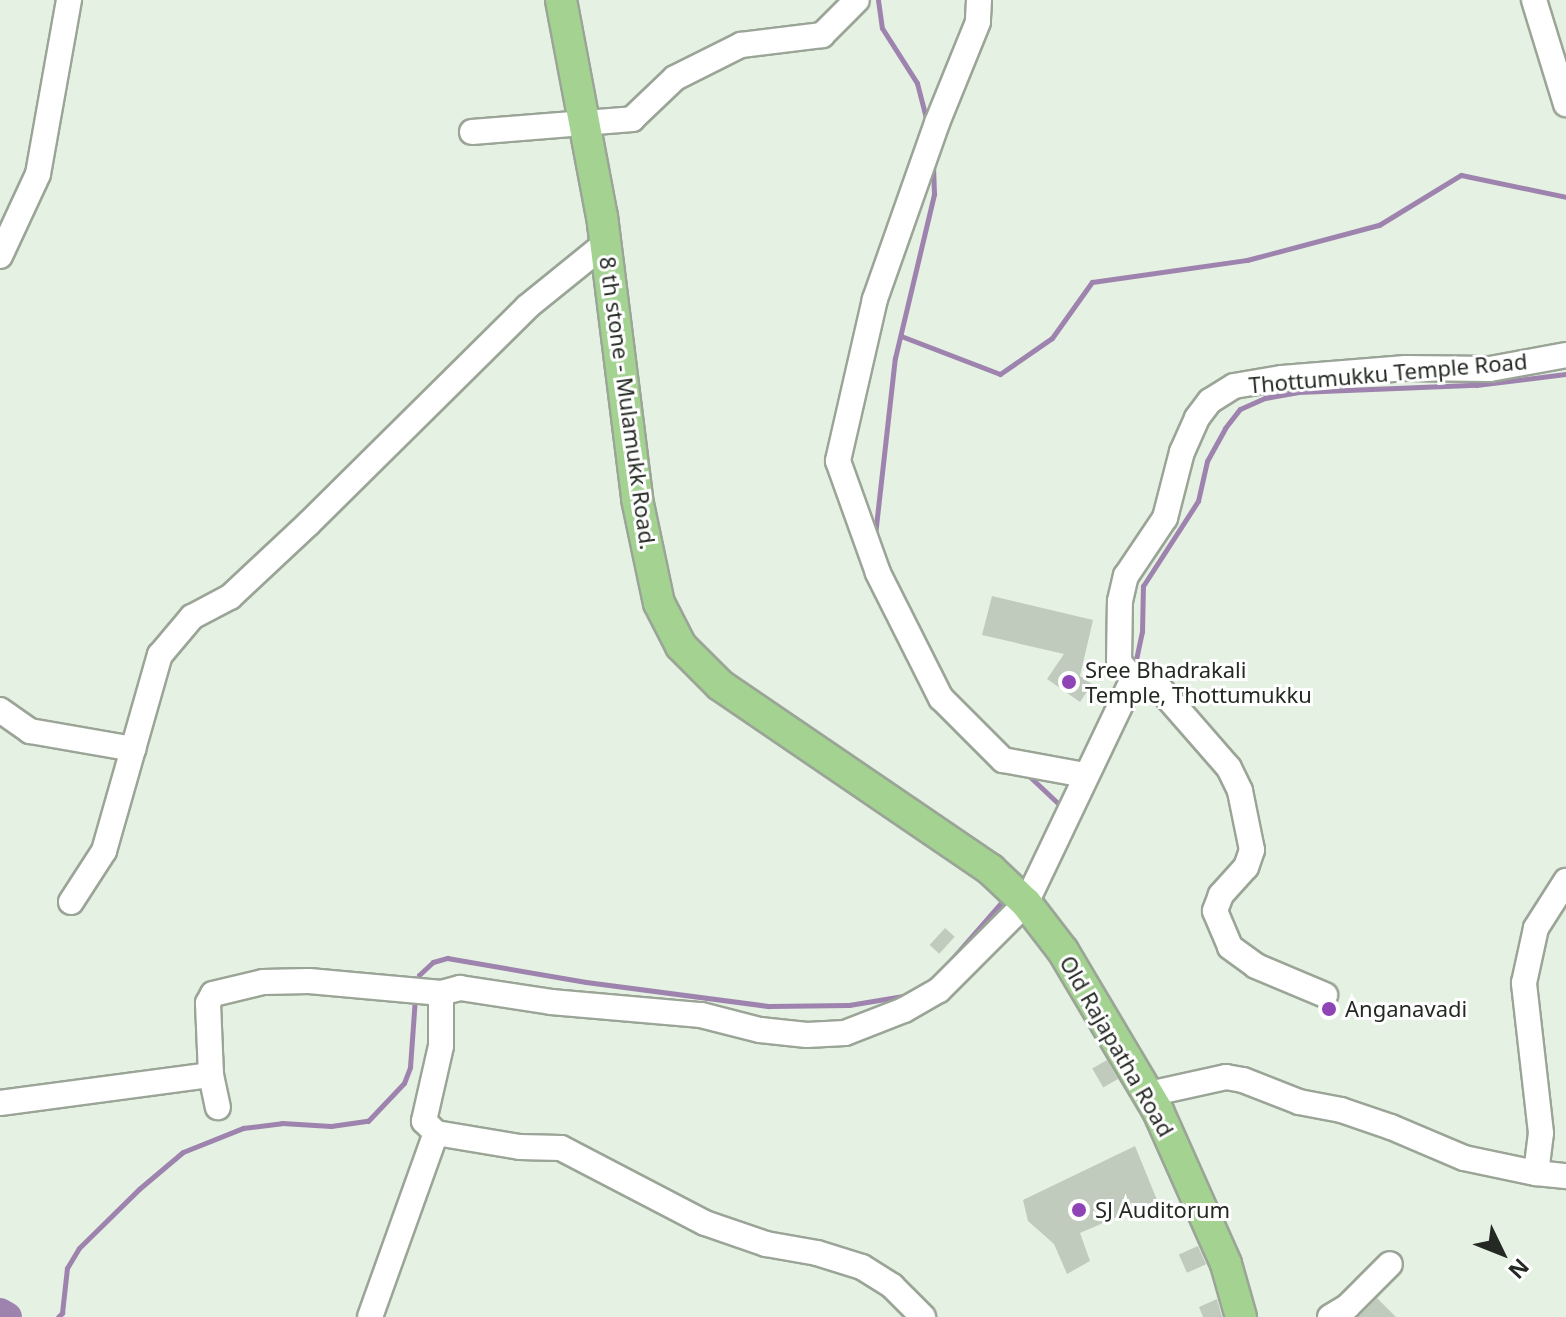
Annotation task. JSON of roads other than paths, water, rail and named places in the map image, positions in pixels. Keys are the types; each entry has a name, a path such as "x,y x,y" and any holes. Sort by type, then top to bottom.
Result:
{"main road":[{"name":"8 th stone - Mulamukk Road.","path":"561,0 606,243 637,499 659,603 681,646 720,685 1016,893"},
{"name":"Old Rajapatha Road","path":"1016,893 1063,951 1149,1094 1226,1264 1241,1317"}],"street":[{"path":"0,256 38,174 69,0"},
{"path":"472,132 632,119 675,78 741,45 822,35 857,0"},
{"path":"979,0 978,22 937,123 875,299 838,461 878,573 941,698 1003,760 1079,774"},
{"path":"1534,0 1566,104"},
{"path":"71,902 104,851 160,655 192,617 230,597 527,307 606,243"},
{"name":"Thottumukku Temple Road","path":"1016,893 1079,774 1126,671 1120,601 1126,576 1165,518 1182,452 1197,418 1210,401 1234,386 1282,378 1406,368 1490,369 1566,355"},
{"path":"1126,671 1161,690 1229,768 1240,791 1252,850 1246,867 1221,895 1215,911 1230,947 1256,966 1325,995"},
{"path":"0,710 30,731 133,749"},
{"path":"1536,1173 1541,1133 1524,983 1536,928 1566,881"},
{"path":"218,1107 211,1075 208,1003 213,994 222,990 263,982 309,981 428,992 460,988 551,1002 701,1015 760,1030 807,1035 845,1033 904,1010 939,990 1016,893"},
{"path":"428,992 441,1046 424,1121 436,1133 520,1147 561,1148 705,1223 766,1244 817,1253 862,1267 892,1286 923,1317"},
{"path":"0,1103 211,1075"},
{"path":"1149,1094 1226,1077 1243,1080 1299,1102 1341,1110 1391,1127 1464,1158 1566,1176"},
{"path":"370,1317 436,1133"},
{"path":"1330,1317 1348,1306 1390,1264"}],"waterway":[{"path":"878,0 882,28 917,83 927,122"},
{"path":"875,535 895,358 934,194 933,163"},
{"path":"901,336 1000,374 1052,338 1092,282 1247,260 1379,225 1461,175 1566,197"},
{"path":"1134,669 1142,632 1143,586 1198,501 1207,461 1225,428 1240,409 1265,398 1298,392 1476,385 1566,374"},
{"path":"1028,775 1062,807"},
{"path":"945,967 1007,896"},
{"path":"418,985 419,975 433,962 447,958 586,982 769,1006 849,1005 909,995"},
{"path":"58,1317 62,1313 67,1268 79,1248 139,1189 183,1152 243,1128 282,1123 331,1126 368,1121 404,1083 410,1067 415,998"},
{"path":"0,1313 7,1317"}],"place":[{"name":"Sree Bhadrakali Temple, Thottumukku","path":"1069,682"},
{"name":"Anganavadi","path":"1329,1009"},
{"name":"SJ Auditorum","path":"1079,1210"}]}
